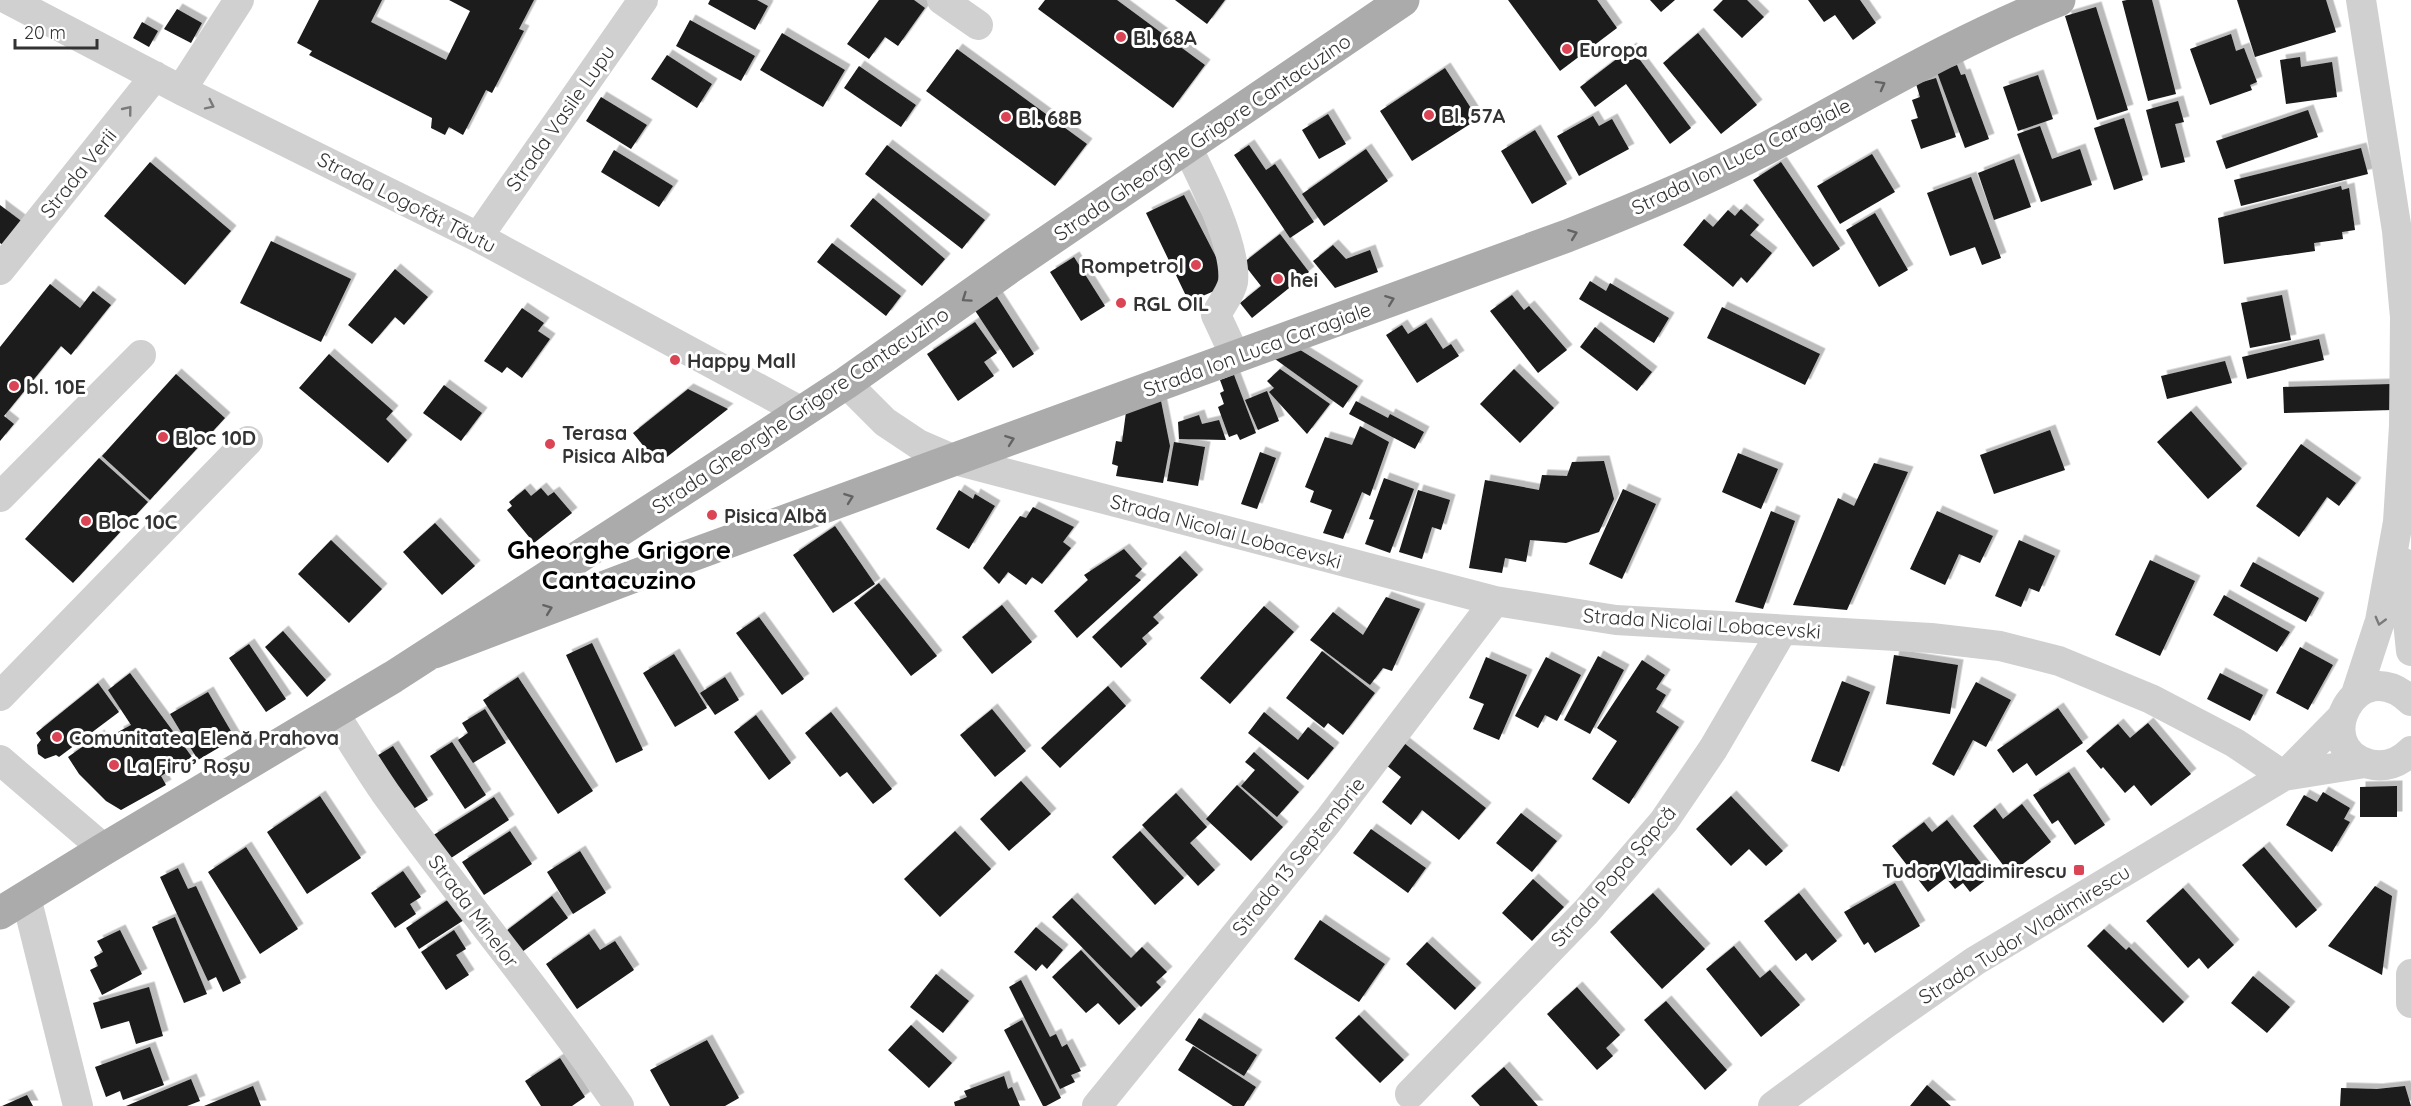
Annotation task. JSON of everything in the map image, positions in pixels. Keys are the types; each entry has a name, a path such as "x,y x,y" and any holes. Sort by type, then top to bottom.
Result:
{"main road":[{"name":"Strada Gheorghe Grigore Cantacuzino","path":"13,905 434,652 846,383 1013,265 1403,0"},
{"name":"Strada Ion Luca Caragiale","path":"434,652 640,574 1567,236 1673,194 1762,150 1928,60 2009,20 2059,0"}],"street":[{"name":"Strada Logofăt Tăutu","path":"9,0 168,83 478,237 802,412"},
{"name":"Strada Verii","path":"0,270 168,83 239,0"},
{"path":"942,0 978,25"},
{"path":"2361,0 2393,200 2404,317 2403,426 2398,522 2411,651"},
{"name":"Strada Vasile Lupu","path":"478,237 636,2"},
{"path":"1187,147 1206,185 1233,267 1232,285 1216,315 1236,358"},
{"path":"0,497 141,355"},
{"name":"Strada Nicolai Lobacevski","path":"846,383 885,422 918,444 955,460 1495,601 1616,620 1942,639 2000,645 2059,661 2151,699 2235,743 2284,776"},
{"path":"0,696 248,441"},
{"name":"Strada Tudor Vladimirescu","path":"1773,1106 1975,961 2284,776 2340,719 2345,705 2356,694 2380,621 2398,522"},
{"name":"Strada 13 Septembrie","path":"1097,1106 1328,821 1495,601"},
{"name":"Strada Popa Șapcă","path":"1410,1094 1586,912 1664,821 1713,749 1782,631"},
{"path":"2356,694 2372,687 2391,688 2402,693 2411,701"},
{"name":"Strada Minelor","path":"334,713 385,792 470,907 571,1036 619,1106"},
{"path":"2340,719 2340,733 2344,745 2353,756 2365,763"},
{"path":"0,760 104,849"},
{"name":"Strada Tudor Vladimirescu","path":"2284,776 2365,763 2376,766 2407,764"},
{"path":"13,905 78,1106"},
{"path":"2411,974 2411,1003"}],"building":[{"path":"319,0 382,0 371,22 446,60 470,11 449,0 534,0 519,29 524,31 492,93 486,90 463,135 449,127 445,135 431,128 432,118 309,55 312,51 297,43"},
{"path":"710,0 757,0 768,6 755,30 708,4"},
{"path":"879,0 914,0 925,8 898,46 885,37 869,59 847,44"},
{"name":"Bl. 68A","path":"1045,0 1117,0 1205,65 1173,108 1038,9"},
{"path":"1175,0 1225,0 1207,24"},
{"name":"Europa","path":"1508,0 1597,0 1617,28 1560,71"},
{"path":"1650,0 1675,0 1661,12"},
{"path":"1723,0 1747,0 1764,17 1742,38 1713,10"},
{"path":"1808,0 1860,0 1876,23 1853,40 1835,15 1824,22"},
{"path":"2152,0 2176,94 2148,101 2122,1"},
{"path":"2237,0 2326,0 2336,32 2255,57"},
{"path":"2096,7 2128,110 2097,120 2065,16"},
{"path":"177,9 202,23 191,43 164,29"},
{"path":"690,20 755,56 741,81 676,46"},
{"path":"142,22 158,31 149,47 133,38"},
{"path":"782,33 845,70 823,107 760,70"},
{"path":"1698,33 1757,105 1721,134 1663,63"},
{"path":"2231,34 2236,51 2244,48 2257,82 2250,85 2252,90 2210,105 2190,49"},
{"path":"1631,48 1691,128 1670,144 1626,84 1595,107 1580,87"},
{"name":"Bl. 68B","path":"957,49 1087,144 1055,186 926,91"},
{"path":"667,55 712,84 697,108 651,79"},
{"path":"2300,57 2301,67 2332,62 2337,97 2286,104 2280,60"},
{"path":"1957,65 1961,75 1965,74 1989,139 1965,148 1937,72"},
{"path":"859,66 916,105 901,127 844,88"},
{"name":"Bl. 57A","path":"1445,68 1478,119 1412,161 1380,111"},
{"path":"2038,75 2053,119 2018,131 2003,87"},
{"path":"1936,78 1956,137 1921,149 1911,120 1918,118 1912,100 1920,97 1916,84"},
{"path":"601,97 647,125 631,149 586,121"},
{"path":"2178,101 2184,122 2175,124 2185,162 2161,168 2146,110"},
{"path":"2308,110 2318,137 2226,169 2216,141"},
{"path":"1328,114 1346,144 1319,159 1302,130"},
{"path":"1593,116 1599,126 1612,119 1629,149 1579,176 1557,136"},
{"path":"2124,118 2143,180 2114,190 2094,128"},
{"path":"2040,126 2052,159 2080,149 2092,185 2041,202 2017,134"},
{"path":"1535,130 1567,184 1532,204 1501,151"},
{"path":"887,145 985,220 962,249 865,174"},
{"path":"1249,145 1266,170 1275,164 1314,222 1290,238 1234,155"},
{"path":"2361,148 2368,174 2241,206 2234,180"},
{"path":"1366,149 1388,181 1324,226 1302,194"},
{"path":"614,150 673,186 659,207 601,172"},
{"path":"1872,154 1895,192 1840,224 1817,186"},
{"path":"2014,159 2031,207 1994,220 1978,173"},
{"path":"150,162 231,231 185,285 104,216"},
{"path":"1781,162 1840,249 1813,267 1753,180"},
{"path":"1971,177 2001,258 1982,265 1975,247 1950,256 1927,193"},
{"path":"2341,186 2342,190 2349,188 2355,230 2342,232 2343,239 2314,243 2315,251 2224,264 2218,218"},
{"name":"Rompetrol","path":"1184,195 1230,284 1189,302 1146,213"},
{"path":"873,198 945,259 922,286 850,226"},
{"path":"0,205 28,226 10,250 0,243"},
{"path":"1741,209 1759,225 1750,235 1772,253 1747,283 1741,277 1733,287 1683,245 1704,219 1713,227 1728,210 1735,216"},
{"path":"1875,213 1908,270 1879,287 1846,230"},
{"name":"hei","path":"1280,234 1309,272 1252,318 1240,303 1261,286 1243,263"},
{"path":"271,241 351,279 321,342 240,303"},
{"path":"832,243 901,296 886,316 817,262"},
{"path":"1333,245 1346,259 1370,250 1378,272 1335,288 1313,261"},
{"path":"1074,257 1105,306 1081,321 1050,272"},
{"path":"395,269 428,297 404,325 395,317 372,344 348,325"},
{"path":"1590,281 1606,291 1610,283 1669,318 1654,343 1579,299"},
{"name":"bl. 10E","path":"50,284 80,308 93,291 111,305 71,355 61,346 4,416 14,424 0,441 0,347"},
{"path":"996,295 1034,354 1013,368 974,309"},
{"path":"1512,295 1524,310 1529,306 1567,350 1538,373 1490,311"},
{"path":"2282,295 2291,340 2250,348 2241,303"},
{"path":"1722,307 1820,354 1805,385 1707,338"},
{"path":"522,308 544,323 538,331 550,339 522,378 507,367 502,373 484,361"},
{"path":"975,322 997,353 984,362 994,376 958,401 927,354"},
{"path":"1426,323 1443,349 1451,344 1459,356 1417,383 1386,335 1402,325 1408,334"},
{"path":"1595,327 1652,372 1637,391 1580,347"},
{"path":"2319,339 2324,360 2247,379 2242,357"},
{"path":"1297,348 1358,386 1343,408 1275,359"},
{"path":"329,354 393,411 386,419 407,440 388,463 299,388"},
{"path":"2225,361 2232,383 2167,399 2161,376"},
{"path":"1280,369 1330,404 1307,434 1269,392 1274,388 1267,381"},
{"path":"1514,369 1554,408 1520,443 1480,404"},
{"name":"Bloc 10D","path":"176,374 225,418 150,500 102,456"},
{"path":"1234,375 1256,433 1240,440 1237,434 1229,437 1218,407 1224,404 1220,393 1224,391 1220,380"},
{"path":"2392,384 2392,410 2284,413 2283,387"},
{"path":"444,385 482,413 461,441 423,413"},
{"path":"688,389 728,409 658,464 633,433"},
{"path":"1267,391 1279,421 1258,430 1245,400"},
{"path":"1161,401 1170,446 1163,483 1116,476 1118,466 1112,464 1116,441 1122,442 1126,412"},
{"path":"1356,401 1388,418 1390,414 1424,432 1415,449 1349,414"},
{"path":"2191,411 2242,469 2208,499 2157,442"},
{"path":"1199,415 1202,424 1219,420 1226,440 1179,439 1178,422"},
{"path":"1360,426 1389,442 1370,496 1362,492 1343,539 1323,533 1332,510 1310,502 1314,491 1305,487 1325,437 1352,445"},
{"path":"2050,430 2065,470 1994,494 1980,455"},
{"path":"1174,442 1205,447 1198,486 1167,481"},
{"path":"2301,444 2356,483 2339,506 2327,497 2299,537 2256,506"},
{"path":"1260,452 1276,458 1257,509 1241,504"},
{"path":"1738,453 1778,469 1761,509 1722,492"},
{"name":"Bloc 10C","path":"99,458 148,502 73,583 25,539"},
{"path":"1604,461 1614,499 1599,532 1566,543 1530,540 1526,562 1505,558 1502,573 1469,568 1485,480 1539,490 1542,475 1567,476 1572,462"},
{"path":"1874,463 1908,472 1847,610 1793,605 1838,498 1854,506"},
{"path":"1384,478 1414,489 1390,553 1365,544 1374,520 1369,519"},
{"path":"541,488 548,496 554,492 572,513 534,543 507,510 512,506 509,502 525,489 531,496"},
{"path":"1623,489 1656,504 1622,579 1589,564"},
{"path":"959,490 973,499 975,494 995,506 969,549 936,529"},
{"path":"1418,490 1450,500 1441,530 1432,527 1422,559 1399,552"},
{"path":"1033,507 1074,527 1063,542 1071,548 1042,584 1032,577 1026,585 1008,572 999,584 983,568 1020,516 1026,518"},
{"path":"1771,511 1795,521 1763,609 1735,602"},
{"path":"1937,511 1993,536 1980,563 1959,554 1945,585 1910,569"},
{"path":"435,523 475,566 442,595 403,552"},
{"path":"835,526 875,584 833,613 793,555"},
{"path":"331,540 382,589 349,623 298,574"},
{"path":"2019,540 2055,556 2039,592 2029,588 2021,607 1995,596"},
{"path":"1124,549 1142,569 1135,576 1141,580 1077,638 1054,611 1088,580 1084,575"},
{"path":"1180,556 1198,575 1153,617 1159,623 1142,638 1147,644 1121,668 1092,637"},
{"path":"2150,560 2195,581 2160,656 2115,635"},
{"path":"2253,562 2319,598 2306,622 2240,586"},
{"path":"879,583 937,656 911,676 854,603"},
{"path":"2224,595 2290,632 2277,652 2213,615"},
{"path":"1386,597 1420,609 1392,671 1383,668 1370,685 1310,640 1333,612 1363,635"},
{"path":"1002,605 1032,642 992,674 962,637"},
{"path":"1264,606 1294,632 1230,704 1200,678"},
{"path":"759,617 804,679 782,695 736,633"},
{"path":"283,631 326,680 307,697 265,647"},
{"path":"592,643 643,750 616,763 566,655"},
{"path":"249,644 286,699 266,712 229,658"},
{"path":"2300,647 2333,665 2308,710 2276,693"},
{"path":"1322,651 1375,693 1343,735 1328,723 1324,728 1286,698"},
{"path":"674,654 707,708 675,727 643,673"},
{"path":"1894,655 1958,665 1950,714 1886,704"},
{"path":"1598,656 1624,670 1590,734 1564,720"},
{"path":"1486,657 1527,675 1499,740 1473,729 1484,704 1469,698"},
{"path":"1546,657 1581,675 1557,721 1545,715 1538,728 1515,716"},
{"path":"1642,660 1665,675 1656,689 1666,695 1656,712 1679,727 1629,804 1592,779 1617,741 1597,728"},
{"path":"130,673 192,757 161,776 166,785 121,810 106,801 79,774 68,757 99,735 104,743 119,736 118,732 131,725 108,690"},
{"path":"2220,673 2263,695 2250,721 2207,699"},
{"path":"518,677 593,791 558,814 483,700"},
{"path":"725,677 739,700 715,715 700,693"},
{"path":"1842,681 1870,692 1839,772 1811,761"},
{"path":"1976,682 2011,700 1986,747 1973,740 1954,776 1932,764"},
{"path":"98,683 119,712 59,757 56,755 45,759 38,754 37,745 41,740 36,733"},
{"path":"1108,686 1126,706 1060,768 1041,748"},
{"path":"208,692 235,738 198,760 170,714"},
{"path":"2058,708 2083,743 2036,776 2027,763 2013,773 1997,750"},
{"path":"485,709 506,743 473,763 458,740 468,733 462,723"},
{"path":"992,709 1026,751 995,777 960,735"},
{"path":"831,712 892,789 873,804 847,772 840,777 805,733"},
{"path":"1264,712 1298,740 1308,727 1334,748 1308,780 1248,733"},
{"path":"756,715 791,763 769,780 734,732"},
{"path":"2148,723 2191,774 2151,806 2134,785 2125,793 2086,751 2118,724 2130,738"},
{"path":"452,742 486,795 465,809 430,756"},
{"path":"1404,743 1486,808 1459,840 1422,810 1411,825 1382,802 1401,777 1386,765"},
{"path":"393,746 428,800 410,811 375,757"},
{"path":"1254,752 1299,792 1277,817 1241,786 1255,770 1245,762"},
{"path":"2069,772 2105,825 2075,845 2058,820 2052,824 2033,795"},
{"path":"1021,781 1051,814 1009,851 980,819"},
{"path":"1237,785 1283,827 1251,861 1206,819"},
{"path":"2397,786 2397,817 2360,817 2360,787"},
{"path":"2323,792 2350,808 2344,819 2350,822 2332,852 2286,825 2304,795 2317,802"},
{"path":"1176,793 1207,827 1190,843 1215,870 1198,886 1142,825"},
{"path":"320,796 361,858 307,894 267,832"},
{"path":"1731,796 1783,851 1766,866 1749,849 1731,866 1696,829"},
{"path":"494,797 509,820 448,860 432,836"},
{"path":"2022,804 2051,842 2010,874 1973,826 1995,808 2003,819"},
{"path":"1521,813 1557,841 1532,872 1496,843"},
{"path":"1947,820 1991,876 1970,892 1963,883 1955,889 1946,878 1928,892 1892,846 1924,822 1932,832"},
{"path":"1371,829 1426,868 1408,893 1353,853"},
{"path":"510,831 532,864 484,895 462,862"},
{"path":"955,831 991,869 940,917 904,879"},
{"path":"1140,831 1184,878 1155,905 1112,857"},
{"path":"246,847 298,929 260,954 208,872"},
{"path":"2264,847 2317,910 2296,928 2242,865"},
{"path":"580,851 606,893 573,914 547,872"},
{"path":"178,868 188,889 196,886 241,983 223,992 216,977 208,981 160,877"},
{"path":"403,871 421,897 410,904 416,914 395,928 371,893"},
{"path":"1533,879 1564,907 1532,941 1502,913"},
{"path":"1895,883 1920,926 1875,953 1868,942 1864,945 1844,912"},
{"path":"2375,886 2392,896 2382,975 2328,946"},
{"path":"2183,888 2234,945 2208,969 2199,958 2188,968 2146,921"},
{"path":"1653,893 1705,949 1662,989 1610,932"},
{"path":"1799,893 1837,941 1812,961 1806,953 1796,961 1764,921"},
{"path":"552,896 568,918 518,955 502,934"},
{"path":"1072,898 1131,958 1142,947 1167,972 1156,982 1161,987 1141,1007 1052,917"},
{"path":"449,899 464,920 419,949 406,928"},
{"path":"175,917 207,994 184,1003 152,927"},
{"path":"1320,920 1385,964 1359,1002 1294,959"},
{"path":"1036,927 1063,950 1047,969 1042,964 1036,971 1014,952"},
{"path":"2104,929 2126,950 2129,947 2184,1002 2163,1023 2087,946"},
{"path":"120,930 142,974 102,995 90,970 98,966 94,957 103,952 97,941"},
{"path":"454,930 466,949 456,955 469,975 446,990 421,952"},
{"path":"589,934 600,950 615,941 634,970 577,1009 546,964"},
{"path":"1427,942 1476,988 1455,1010 1406,964"},
{"path":"1734,946 1760,978 1770,970 1800,1005 1761,1037 1706,969"},
{"path":"1081,950 1136,1009 1119,1025 1098,1003 1086,1013 1052,977"},
{"path":"936,974 969,1001 943,1033 910,1007"},
{"path":"2253,976 2290,1007 2267,1033 2231,1003"},
{"path":"1021,980 1050,1037 1056,1034 1062,1047 1067,1044 1081,1071 1071,1075 1075,1082 1060,1089 1009,987"},
{"path":"149,987 163,1036 136,1044 129,1021 101,1029 93,1003"},
{"path":"1577,987 1620,1035 1606,1048 1613,1056 1597,1070 1547,1014"},
{"path":"1666,1001 1727,1070 1705,1090 1644,1020"},
{"path":"1359,1015 1404,1060 1380,1083 1335,1038"},
{"path":"1199,1018 1257,1055 1244,1076 1185,1040"},
{"path":"1022,1020 1061,1098 1046,1106 1043,1106 1004,1030"},
{"path":"911,1025 952,1063 929,1088 888,1050"},
{"path":"707,1040 739,1098 725,1106 670,1106 650,1070"},
{"path":"1193,1046 1256,1087 1244,1106 1233,1106 1178,1070"},
{"path":"150,1047 164,1085 123,1100 120,1091 106,1097 95,1067"},
{"path":"560,1058 585,1097 572,1106 541,1106 525,1081"},
{"path":"1504,1067 1538,1106 1480,1106 1471,1096"},
{"path":"1004,1076 1008,1089 1012,1087 1020,1106 955,1106 954,1102 967,1097 964,1091"},
{"path":"191,1079 200,1101 187,1106 126,1106"},
{"path":"1927,1085 1951,1106 1910,1106"},
{"path":"253,1086 261,1106 204,1106"},
{"path":"2405,1086 2411,1106 2340,1106 2341,1088 2377,1089"},
{"path":"27,1095 33,1106 2,1106"}],"place":[{"name":"Bl. 68A","path":"1121,37"},
{"name":"Europa","path":"1567,49"},
{"name":"Bl. 57A","path":"1429,115"},
{"name":"Bl. 68B","path":"1006,117"},
{"name":"Rompetrol","path":"1196,265"},
{"name":"hei","path":"1278,279"},
{"name":"RGL OIL","path":"1121,303"},
{"name":"Happy Mall","path":"675,360"},
{"name":"bl. 10E","path":"14,386"},
{"name":"Bloc 10D","path":"163,437"},
{"name":"Terasa Pisica Alba","path":"550,444"},
{"name":"Pisica Albă","path":"712,515"},
{"name":"Bloc 10C","path":"86,521"},
{"name":"Comunitatea Elenă Prahova","path":"57,737"},
{"name":"La Firu’ Roşu","path":"114,765"},
{"name":"Tudor Vladimirescu","path":"2079,870"}],"district":[{"name":"Gheorghe Grigore Cantacuzino","path":"619,564"}]}
